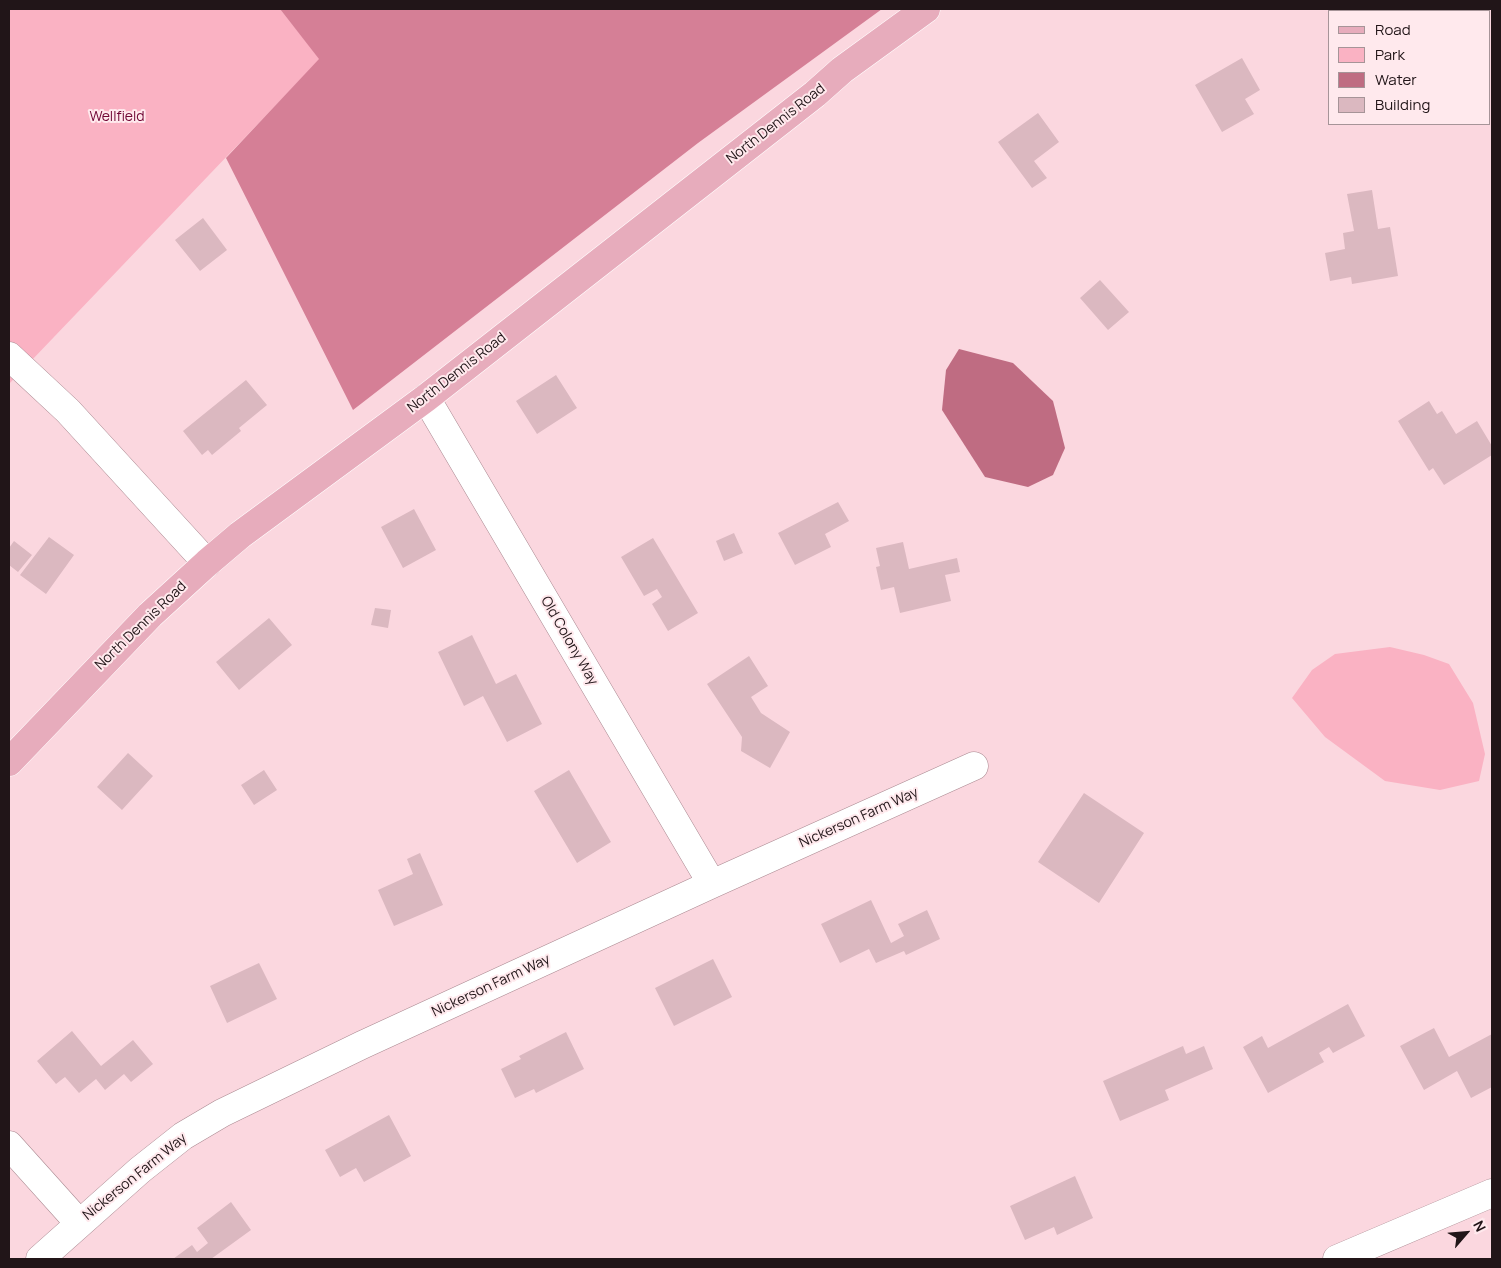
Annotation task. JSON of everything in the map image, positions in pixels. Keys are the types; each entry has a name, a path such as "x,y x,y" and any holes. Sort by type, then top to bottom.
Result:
{"main road":[{"name":"North Dennis Road","path":"9,762 150,615 240,535 426,398 807,100 842,70 926,9"}],"street":[{"path":"9,356 68,411 207,563"},
{"name":"Old Colony Way","path":"426,398 712,884"},
{"name":"Nickerson Farm Way","path":"40,1259 140,1170 183,1136 222,1113 372,1041 712,884 974,766"},
{"path":"9,1145 79,1223"},
{"path":"1337,1259 1492,1193"}],"green space":[{"name":"Wellfield","path":"9,9 280,9 320,59 9,384"},
{"path":"1390,647 1424,655 1449,664 1473,703 1485,754 1479,781 1440,790 1385,781 1325,737 1292,698 1312,670 1335,654"}],"shaded area":[{"path":"280,9 882,9 698,143 353,410 226,158 319,59"}],"water":[{"path":"959,349 1013,363 1053,401 1065,448 1053,475 1028,487 985,477 942,410 946,370"}],"building":[{"path":"1242,58 1260,90 1245,99 1254,114 1222,132 1195,85"},
{"path":"1038,113 1059,142 1034,161 1047,178 1032,188 998,142"},
{"path":"1372,190 1378,229 1390,227 1398,276 1352,284 1351,277 1330,281 1325,253 1345,249 1343,233 1354,231 1347,194"},
{"path":"203,218 227,250 200,271 175,240"},
{"path":"1100,280 1129,312 1108,330 1080,298"},
{"path":"556,375 577,408 537,434 516,401"},
{"path":"246,380 267,405 239,428 241,431 212,455 208,450 202,455 183,431"},
{"path":"1429,401 1437,414 1442,411 1456,434 1477,421 1492,446 1492,455 1444,485 1433,468 1429,471 1398,421"},
{"path":"838,502 849,521 825,534 831,547 795,565 778,533"},
{"path":"414,509 436,550 403,568 381,527"},
{"path":"734,533 743,553 724,561 716,541"},
{"path":"49,537 74,555 46,594 20,575"},
{"path":"653,538 698,613 668,631 652,604 662,597 657,589 644,596 621,557"},
{"path":"14,541 32,555 18,572 9,565 9,548"},
{"path":"903,542 909,569 957,558 960,572 945,575 951,601 900,613 894,587 881,590 876,567 880,566 876,548"},
{"path":"375,608 391,610 388,628 371,625"},
{"path":"269,618 292,645 239,690 216,662"},
{"path":"472,635 496,684 516,674 542,724 507,742 483,696 464,706 438,652"},
{"path":"749,656 768,686 751,697 761,713 790,732 770,768 741,751 742,737 707,684"},
{"path":"128,753 153,776 122,810 97,787"},
{"path":"264,770 277,790 254,805 241,785"},
{"path":"569,770 611,842 577,863 534,791"},
{"path":"1084,793 1144,833 1099,903 1038,862"},
{"path":"420,853 443,905 394,926 378,890 413,874 407,859"},
{"path":"871,900 891,943 904,936 898,924 927,910 940,939 906,955 904,951 876,963 869,949 840,963 821,924"},
{"path":"713,959 732,997 674,1026 655,988"},
{"path":"259,963 277,999 227,1023 210,986"},
{"path":"1348,1004 1365,1036 1333,1053 1329,1047 1319,1053 1324,1062 1268,1093 1243,1047 1262,1036 1268,1048"},
{"path":"1434,1028 1449,1057 1492,1034 1492,1087 1471,1098 1457,1071 1424,1090 1400,1046"},
{"path":"72,1031 101,1066 133,1040 153,1064 131,1082 124,1074 105,1090 96,1079 79,1093 65,1077 56,1084 37,1061"},
{"path":"566,1032 584,1069 536,1093 534,1089 515,1098 501,1069 521,1059 519,1056"},
{"path":"1183,1046 1186,1054 1204,1046 1213,1069 1165,1090 1169,1100 1120,1121 1103,1081"},
{"path":"389,1115 411,1156 364,1182 356,1168 340,1177 325,1150"},
{"path":"1075,1176 1093,1218 1057,1235 1054,1227 1025,1240 1010,1206"},
{"path":"231,1202 251,1230 211,1259 173,1259 192,1245 197,1252 208,1243 197,1228"}]}
